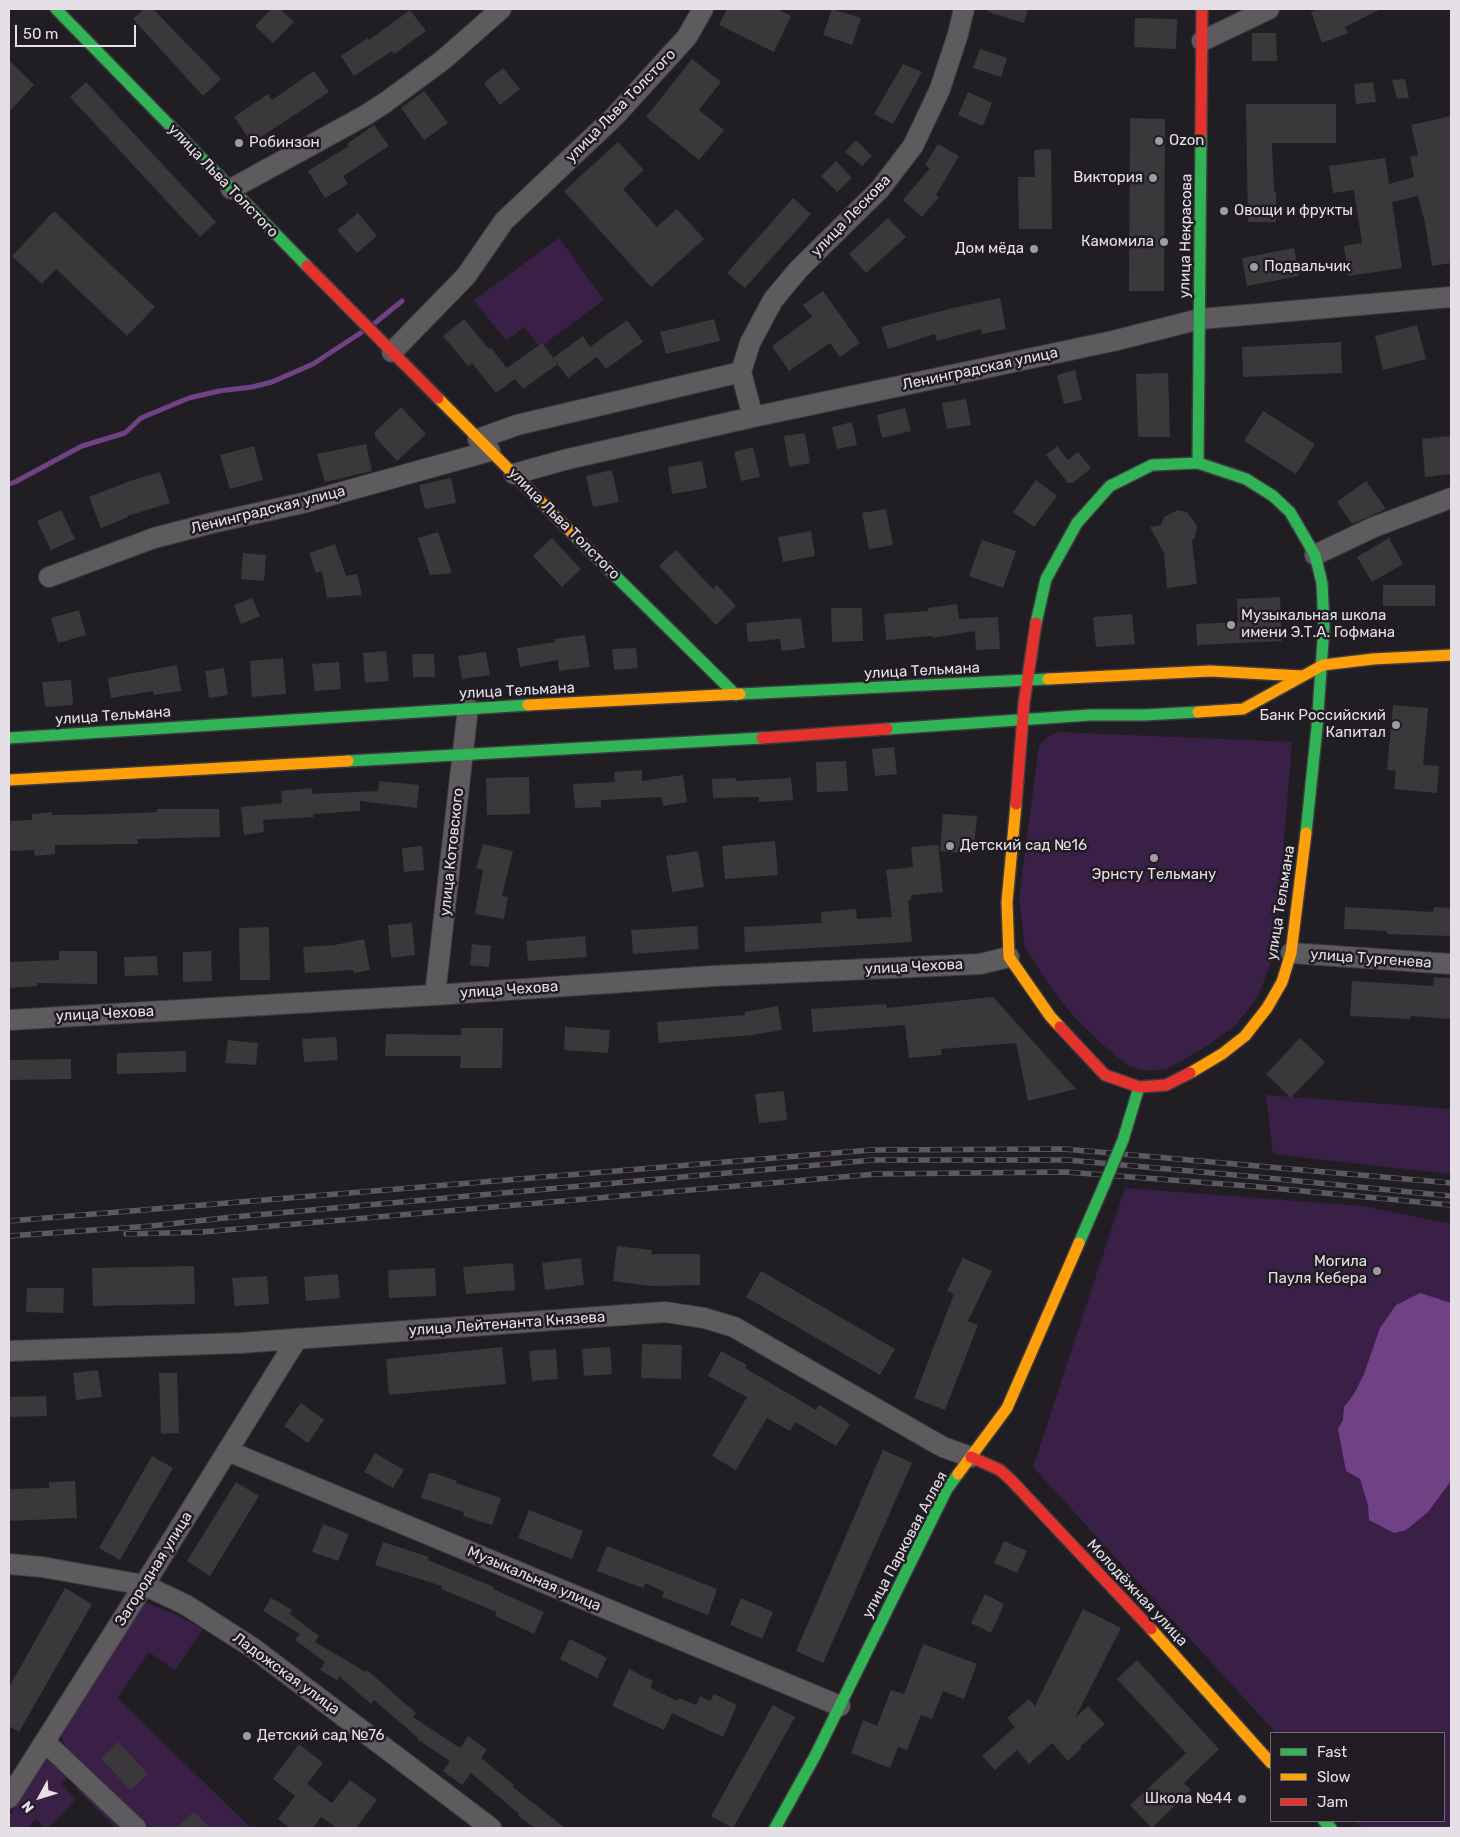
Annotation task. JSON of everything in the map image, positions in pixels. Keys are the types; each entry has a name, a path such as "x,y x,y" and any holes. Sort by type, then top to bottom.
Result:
{"street":[{"name":"улица Льва Толстого","path":"56,9 385,346 736,695"},
{"path":"231,189 366,115 386,102 443,60 501,9"},
{"name":"улица Льва Толстого","path":"385,346 466,276 504,221 615,116 687,37 702,9"},
{"name":"улица Лескова","path":"741,372 750,343 773,300 798,270 880,189 913,146 940,89 964,9"},
{"name":"улица Некрасова","path":"1198,463 1202,9"},
{"path":"1202,41 1269,9"},
{"name":"Ленинградская улица","path":"514,474 754,417 1113,342 1200,318 1451,296"},
{"path":"741,372 754,417"},
{"name":"Ленинградская улица","path":"48,577 154,538 303,503 484,445 516,425 741,372"},
{"name":"улица Тельмана","path":"1198,463 1246,479 1273,496 1290,512 1315,555 1322,583 1323,665 1298,904 1291,953 1282,982 1267,1008 1245,1036 1198,1069 1166,1085 1139,1087 1105,1075 1050,1016 1009,957 1006,902 1023,719 1037,618 1046,579 1077,523 1110,486 1152,465 1198,463"},
{"path":"1315,555 1374,527 1451,498"},
{"path":"9,780 735,739 1090,715 1144,715 1243,709 1323,665 1374,659 1451,655"},
{"name":"улица Тельмана","path":"9,738 468,708 1210,671 1302,676"},
{"name":"улица Котовского","path":"436,996 468,708"},
{"name":"улица Тургенева","path":"1291,953 1451,964"},
{"name":"улица Чехова","path":"9,1020 436,996 714,976 980,964 1009,957"},
{"name":"улица Парковая Аллея","path":"775,1828 815,1756 947,1489 1007,1408 1123,1140 1139,1087"},
{"name":"улица Лейтенанта Князева","path":"9,1351 240,1344 665,1312 704,1318 734,1327 927,1438 970,1457"},
{"name":"Загородная улица","path":"9,1798 144,1586 297,1339"},
{"name":"Музыкальная улица","path":"228,1451 840,1706"},
{"name":"Молодёжная улица","path":"970,1457 1000,1470 1012,1480 1149,1627 1270,1762"},
{"name":"Ладожская улица","path":"9,1564 42,1567 144,1586 186,1605 253,1648 491,1828"},
{"path":"45,1742 136,1828"}],"shaded area":[{"path":"559,238 604,300 540,347 524,327 506,341 474,300"},
{"path":"1058,732 1292,742 1275,952 1258,996 1236,1025 1210,1044 1167,1069 1147,1071 1128,1066 1102,1044 1075,1018 1051,988 1025,947 1019,897 1039,746 1047,737"},
{"path":"1266,1095 1451,1109 1451,1174 1273,1154"},
{"path":"1125,1188 1363,1206 1451,1224 1451,1828 1362,1828 1357,1822 1445,1822 1445,1732 1275,1732 1033,1467"},
{"path":"1420,1293 1451,1303 1451,1481 1428,1512 1406,1530 1394,1533 1369,1520 1368,1505 1360,1479 1346,1471 1338,1429 1343,1420 1344,1407 1354,1394 1364,1374 1380,1328 1396,1305"},
{"path":"144,1602 170,1612 203,1629 175,1670 149,1652 117,1698 251,1828 151,1828 66,1747 62,1740 61,1730"},
{"path":"49,1756 127,1828 116,1828 76,1789 79,1785 69,1776 61,1784 76,1799 48,1828 45,1828 36,1819 27,1828 9,1828 9,1817"}],"building":[{"path":"144,9 153,9 221,79 203,96 133,19"},
{"path":"271,9 280,9 294,22 273,43 255,26"},
{"path":"727,9 777,9 791,16 774,52 719,25"},
{"path":"832,9 861,18 852,45 823,35"},
{"path":"988,9 1028,9 1024,23 988,12"},
{"path":"1319,9 1381,9 1345,27 1348,33 1322,43 1311,12"},
{"path":"410,10 426,31 394,54 392,51 354,76 341,56 368,38 369,40"},
{"path":"1135,18 1177,19 1176,49 1134,47"},
{"path":"1252,33 1276,33 1277,61 1252,61"},
{"path":"980,49 1007,58 1001,77 973,68"},
{"path":"692,59 721,82 699,110 724,130 699,160 646,117"},
{"path":"9,60 34,85 9,112"},
{"path":"903,64 922,72 893,124 874,114"},
{"path":"503,68 520,89 500,105 484,83"},
{"path":"314,71 329,92 252,143 234,117 268,94 272,100"},
{"path":"1405,79 1409,98 1397,99 1392,80"},
{"path":"86,82 216,222 200,237 70,97"},
{"path":"1373,82 1376,102 1356,104 1354,84"},
{"path":"424,91 448,123 424,140 401,108"},
{"path":"968,92 992,103 983,126 958,115"},
{"path":"1246,104 1336,104 1336,143 1272,143 1274,192 1276,192 1276,222 1248,222"},
{"path":"1451,116 1451,263 1432,266 1425,223 1418,196 1392,202 1402,268 1348,276 1344,246 1362,243 1354,190 1333,193 1329,166 1385,158 1389,184 1414,177 1410,157 1418,155 1411,125"},
{"path":"1130,118 1165,119 1164,291 1129,291"},
{"path":"374,125 389,146 343,176 348,184 325,198 308,171 349,146 347,144"},
{"path":"856,140 872,156 862,166 845,152"},
{"path":"618,142 644,170 623,189 657,227 677,209 704,239 651,287 564,191"},
{"path":"938,144 959,156 936,195 939,197 922,217 903,200 930,168 925,165"},
{"path":"1051,149 1052,229 1019,229 1018,177 1035,177 1034,150"},
{"path":"836,161 852,178 837,192 821,176"},
{"path":"793,198 811,214 745,288 727,273"},
{"path":"54,211 155,307 127,336 56,269 42,284 12,256"},
{"path":"358,213 377,236 357,253 337,230"},
{"path":"888,218 906,237 866,273 849,254"},
{"path":"1294,248 1299,276 1247,286 1242,258"},
{"path":"823,291 860,343 840,357 830,343 789,371 772,346 812,317 803,305"},
{"path":"1000,298 1006,329 982,334 981,329 937,341 935,334 888,349 881,327"},
{"path":"464,319 507,368 542,343 558,364 523,389 515,379 496,393 472,363 468,366 443,336"},
{"path":"714,319 720,341 666,354 660,332"},
{"path":"627,320 643,342 606,369 597,357 568,378 553,358 583,336 590,347"},
{"path":"1417,325 1426,359 1383,370 1375,336"},
{"path":"1341,342 1342,373 1243,377 1242,347"},
{"path":"1075,370 1082,400 1064,404 1057,375"},
{"path":"1168,373 1170,437 1138,437 1136,374"},
{"path":"966,399 971,425 947,429 942,403"},
{"path":"401,407 426,434 397,461 375,437 375,432"},
{"path":"905,408 911,431 882,438 877,415"},
{"path":"1263,411 1315,444 1296,474 1244,441"},
{"path":"852,422 857,445 837,449 832,427"},
{"path":"805,433 810,463 789,467 784,436"},
{"path":"1451,436 1451,474 1425,477 1422,439"},
{"path":"366,444 372,471 325,482 317,454"},
{"path":"254,446 263,480 230,489 220,455"},
{"path":"1057,446 1068,460 1078,452 1091,468 1073,483 1068,483 1046,455"},
{"path":"753,447 760,477 741,481 734,452"},
{"path":"702,461 707,488 672,494 668,467"},
{"path":"612,470 619,502 593,507 586,476"},
{"path":"160,472 170,503 127,516 101,528 89,497"},
{"path":"451,478 456,503 425,509 419,485"},
{"path":"1036,480 1057,496 1034,527 1013,512"},
{"path":"1366,481 1386,509 1352,524 1337,502"},
{"path":"886,509 893,545 869,549 862,513"},
{"path":"61,510 75,539 51,550 37,521"},
{"path":"1178,510 1187,512 1197,526 1195,537 1192,541 1197,584 1167,588 1164,553 1150,527 1161,525 1164,517"},
{"path":"811,531 815,556 783,562 778,537"},
{"path":"438,532 452,573 430,575 418,538"},
{"path":"552,538 581,569 562,587 533,556"},
{"path":"1389,538 1403,564 1372,582 1357,557"},
{"path":"982,540 1016,551 1003,588 969,576"},
{"path":"335,544 346,576 357,574 362,595 327,598 322,571 316,573 309,553"},
{"path":"676,550 713,589 717,585 736,606 716,625 659,566"},
{"path":"243,553 266,555 264,581 241,579"},
{"path":"1383,585 1435,585 1435,606 1383,606"},
{"path":"1280,597 1282,641 1197,645 1196,624 1238,622 1237,599"},
{"path":"252,598 260,616 241,624 234,605"},
{"path":"957,604 959,619 998,617 1000,649 976,650 975,631 932,638 932,636 886,640 884,614 928,611 928,608"},
{"path":"831,608 862,608 863,641 832,642"},
{"path":"79,610 86,635 58,643 51,618"},
{"path":"1132,614 1135,644 1096,647 1093,617"},
{"path":"801,618 805,648 782,651 780,639 748,642 746,623"},
{"path":"585,635 590,667 559,671 558,660 520,667 517,648 555,642 554,639"},
{"path":"636,648 638,668 614,670 612,649"},
{"path":"386,651 389,681 365,683 363,653"},
{"path":"486,652 490,675 462,679 458,656"},
{"path":"412,654 434,654 435,677 413,677"},
{"path":"283,658 286,694 252,697 250,661"},
{"path":"339,662 341,689 315,691 312,664"},
{"path":"177,665 181,691 154,695 153,691 111,698 108,678"},
{"path":"224,668 228,695 209,698 205,671"},
{"path":"71,680 73,705 45,707 42,682"},
{"path":"1393,705 1428,708 1423,765 1439,766 1437,793 1394,789 1396,771 1387,770"},
{"path":"894,747 897,774 875,776 872,749"},
{"path":"846,761 848,791 817,792 816,762"},
{"path":"642,770 642,781 683,775 687,802 663,806 662,797 601,800 601,807 575,808 573,784 615,782 614,772"},
{"path":"529,777 530,814 487,815 486,778"},
{"path":"736,778 736,781 791,778 793,800 759,802 759,797 713,798 712,779"},
{"path":"379,781 419,785 417,808 360,801 360,811 313,814 314,817 263,820 264,832 244,835 241,807 282,803 281,791 312,788 312,794 378,791"},
{"path":"157,809 219,809 220,837 137,839 138,844 55,845 55,854 35,856 34,850 9,851 9,821 32,820 32,814 52,812 52,815 114,814 157,812"},
{"path":"943,814 977,816 973,854 940,851"},
{"path":"775,841 778,875 725,879 722,846"},
{"path":"483,844 513,851 502,896 508,897 504,919 475,914 483,870 476,868"},
{"path":"938,845 943,892 911,895 911,900 908,900 912,942 745,952 744,927 822,923 821,912 856,909 857,919 892,917 886,870 913,867 911,847"},
{"path":"422,846 424,870 404,872 402,848"},
{"path":"698,851 704,887 672,892 666,856"},
{"path":"1345,907 1433,912 1434,907 1451,908 1451,936 1387,934 1387,931 1344,929"},
{"path":"412,923 415,955 391,958 388,925"},
{"path":"697,926 699,949 633,954 631,930"},
{"path":"269,927 270,980 240,980 239,928"},
{"path":"585,936 587,957 528,961 526,941"},
{"path":"364,939 370,970 354,973 353,970 305,973 303,947 335,945"},
{"path":"472,944 491,946 489,967 470,965"},
{"path":"59,951 97,951 97,984 37,983 37,986 9,988 9,962 59,960"},
{"path":"211,951 212,981 183,982 183,952"},
{"path":"157,956 158,975 125,976 124,957"},
{"path":"1434,977 1451,978 1451,1019 1410,1016 1410,1019 1350,1016 1352,981 1433,986"},
{"path":"993,997 1076,1089 1028,1101 1016,1043 941,1049 942,1055 909,1058 905,1025 813,1032 811,1009 886,1004 887,1008"},
{"path":"778,1006 782,1030 752,1035 659,1043 657,1022 745,1015 745,1012"},
{"path":"565,1027 610,1030 608,1053 564,1050"},
{"path":"461,1028 503,1028 502,1068 460,1068 461,1056 385,1056 386,1034 461,1035"},
{"path":"336,1037 338,1060 304,1062 302,1039"},
{"path":"1300,1038 1325,1062 1291,1098 1266,1074"},
{"path":"228,1040 258,1043 256,1065 225,1063"},
{"path":"186,1051 186,1072 117,1074 117,1053"},
{"path":"71,1059 71,1079 9,1080 9,1060"},
{"path":"784,1091 787,1120 759,1123 755,1094"},
{"path":"617,1246 652,1250 651,1254 700,1254 700,1285 650,1286 613,1281"},
{"path":"581,1258 584,1285 545,1290 542,1263"},
{"path":"963,1258 992,1271 968,1321 978,1325 945,1410 914,1398 954,1294 947,1291"},
{"path":"513,1263 515,1290 466,1294 463,1267"},
{"path":"194,1266 195,1304 93,1306 92,1268"},
{"path":"435,1268 436,1296 389,1298 388,1270"},
{"path":"761,1271 895,1349 880,1375 746,1297"},
{"path":"338,1274 340,1298 306,1301 304,1277"},
{"path":"267,1276 269,1304 235,1306 232,1278"},
{"path":"27,1288 64,1288 63,1313 26,1312"},
{"path":"642,1344 682,1345 681,1379 641,1378"},
{"path":"502,1347 506,1384 389,1395 386,1359"},
{"path":"610,1347 612,1374 584,1376 582,1349"},
{"path":"556,1349 558,1379 532,1381 529,1351"},
{"path":"721,1351 747,1365 745,1368 816,1410 819,1405 850,1424 836,1446 795,1422 790,1431 767,1418 736,1470 712,1456 747,1397 708,1376"},
{"path":"98,1370 102,1397 76,1400 73,1373"},
{"path":"159,1373 177,1373 179,1433 161,1434"},
{"path":"46,1396 47,1416 9,1417 9,1397"},
{"path":"301,1403 324,1420 308,1443 284,1426"},
{"path":"883,1450 912,1463 823,1663 796,1651"},
{"path":"375,1453 404,1470 393,1488 364,1472"},
{"path":"152,1456 173,1468 120,1560 99,1548"},
{"path":"429,1473 434,1473 457,1481 456,1483 501,1498 492,1525 463,1516 464,1512 421,1498"},
{"path":"75,1481 77,1518 9,1521 9,1489 49,1488 49,1482"},
{"path":"236,1482 259,1496 210,1576 187,1561"},
{"path":"529,1510 583,1531 572,1559 518,1538"},
{"path":"323,1524 349,1534 338,1561 312,1552"},
{"path":"1004,1541 1027,1551 1017,1573 994,1563"},
{"path":"383,1542 429,1557 428,1560 494,1587 493,1589 544,1612 534,1634 495,1616 497,1612 441,1589 442,1586 375,1565"},
{"path":"607,1546 717,1589 708,1615 662,1597 664,1592 646,1583 643,1588 597,1571"},
{"path":"65,1588 92,1604 19,1732 9,1726 9,1687"},
{"path":"985,1594 1004,1604 991,1633 971,1623"},
{"path":"271,1598 292,1610 290,1614 319,1636 315,1642 366,1672 367,1670 416,1713 413,1717 460,1748 468,1736 487,1750 481,1758 514,1785 513,1787 565,1828 535,1828 518,1816 519,1814 471,1773 462,1785 443,1771 450,1761 417,1739 374,1700 371,1704 339,1676 337,1680 320,1670 325,1662 295,1640 300,1634 263,1611"},
{"path":"741,1598 773,1612 762,1639 730,1625"},
{"path":"1083,1609 1121,1628 1075,1718 1088,1706 1105,1724 1068,1761 1052,1743 1029,1764 1017,1750 995,1770 982,1756 1015,1727 1007,1718 1029,1699 1035,1706"},
{"path":"570,1639 607,1658 597,1678 560,1659"},
{"path":"923,1644 977,1664 964,1699 943,1691 932,1719 921,1715 907,1750 898,1747 890,1768 851,1753 863,1720 877,1726 891,1690 904,1694"},
{"path":"1137,1660 1219,1749 1184,1783 1191,1790 1152,1828 1130,1805 1186,1753 1117,1679"},
{"path":"629,1669 653,1681 650,1688 678,1701 679,1698 696,1705 700,1696 710,1701 714,1694 737,1705 723,1737 672,1713 664,1730 612,1706"},
{"path":"773,1705 795,1717 733,1828 711,1816"},
{"path":"118,1742 148,1774 130,1790 101,1758"},
{"path":"299,1744 323,1763 307,1784 332,1803 350,1780 377,1800 356,1828 337,1828 321,1817 313,1828 290,1828 278,1819 295,1796 273,1779"},
{"path":"194,1812 210,1828 176,1828"}],"waterway":[{"path":"375,323 402,301"},
{"path":"9,484 82,446 125,433 141,418 189,398 272,382 313,364 362,332"}],"railway":[{"path":"9,1221 871,1150 1064,1149 1451,1183"},
{"path":"9,1236 151,1226 873,1160 1067,1160 1451,1196"},
{"path":"126,1234 203,1232 876,1174 1066,1172 1250,1186 1451,1205"}],"traffic: fast":[{"path":"56,9 307,266"},
{"path":"1198,463 1201,134"},
{"path":"1198,463 1246,479 1273,496 1290,512 1315,555 1322,583 1324,626 1317,727 1306,833"},
{"path":"1036,623 1046,579 1077,523 1110,486 1152,465 1198,463"},
{"path":"573,534 736,695"},
{"path":"740,694 1048,679"},
{"path":"9,738 528,705"},
{"path":"887,729 1090,715 1198,712"},
{"path":"348,761 762,738"},
{"path":"1123,1140 1139,1087"},
{"path":"1105,1183 1123,1140"},
{"path":"1079,1243 1105,1183"},
{"path":"775,1828 815,1756 947,1489 958,1474"},
{"path":"1325,1822 1331,1828"}],"traffic: slow":[{"path":"438,398 573,534"},
{"path":"1198,712 1243,709 1323,665 1373,659 1451,655"},
{"path":"1048,679 1210,671 1302,676"},
{"path":"528,705 740,694"},
{"path":"9,780 348,761"},
{"path":"1016,804 1007,902 1009,957 1050,1016 1060,1027"},
{"path":"1190,1073 1222,1054 1245,1036 1267,1008 1282,982 1291,953 1306,833"},
{"path":"958,1474 1007,1408 1079,1243"},
{"path":"1151,1629 1270,1762"}],"traffic: jam":[{"path":"1201,134 1202,9"},
{"path":"307,266 438,398"},
{"path":"1016,804 1024,703 1036,623"},
{"path":"762,738 887,729"},
{"path":"1060,1027 1105,1075 1139,1087 1166,1085 1190,1073"},
{"path":"971,1457 1000,1470 1011,1480 1151,1629"}],"place":[{"name":"Ozon","path":"1159,141"},
{"name":"Робинзон","path":"239,143"},
{"name":"Виктория","path":"1153,178"},
{"name":"Овощи и фрукты","path":"1224,211"},
{"name":"Камомила","path":"1164,242"},
{"name":"Дом мёда","path":"1034,249"},
{"name":"Подвальчик","path":"1254,267"},
{"name":"Музыкальная школа имени Э.Т.А. Гофмана","path":"1231,625"},
{"name":"Банк Российский Капитал","path":"1396,725"},
{"name":"Детский сад №16","path":"950,846"},
{"name":"Эрнсту Тельману","path":"1154,858"},
{"name":"Могила Пауля Кебера","path":"1377,1271"},
{"name":"Детский сад №76","path":"247,1736"},
{"name":"Школа №44","path":"1242,1799"}]}
